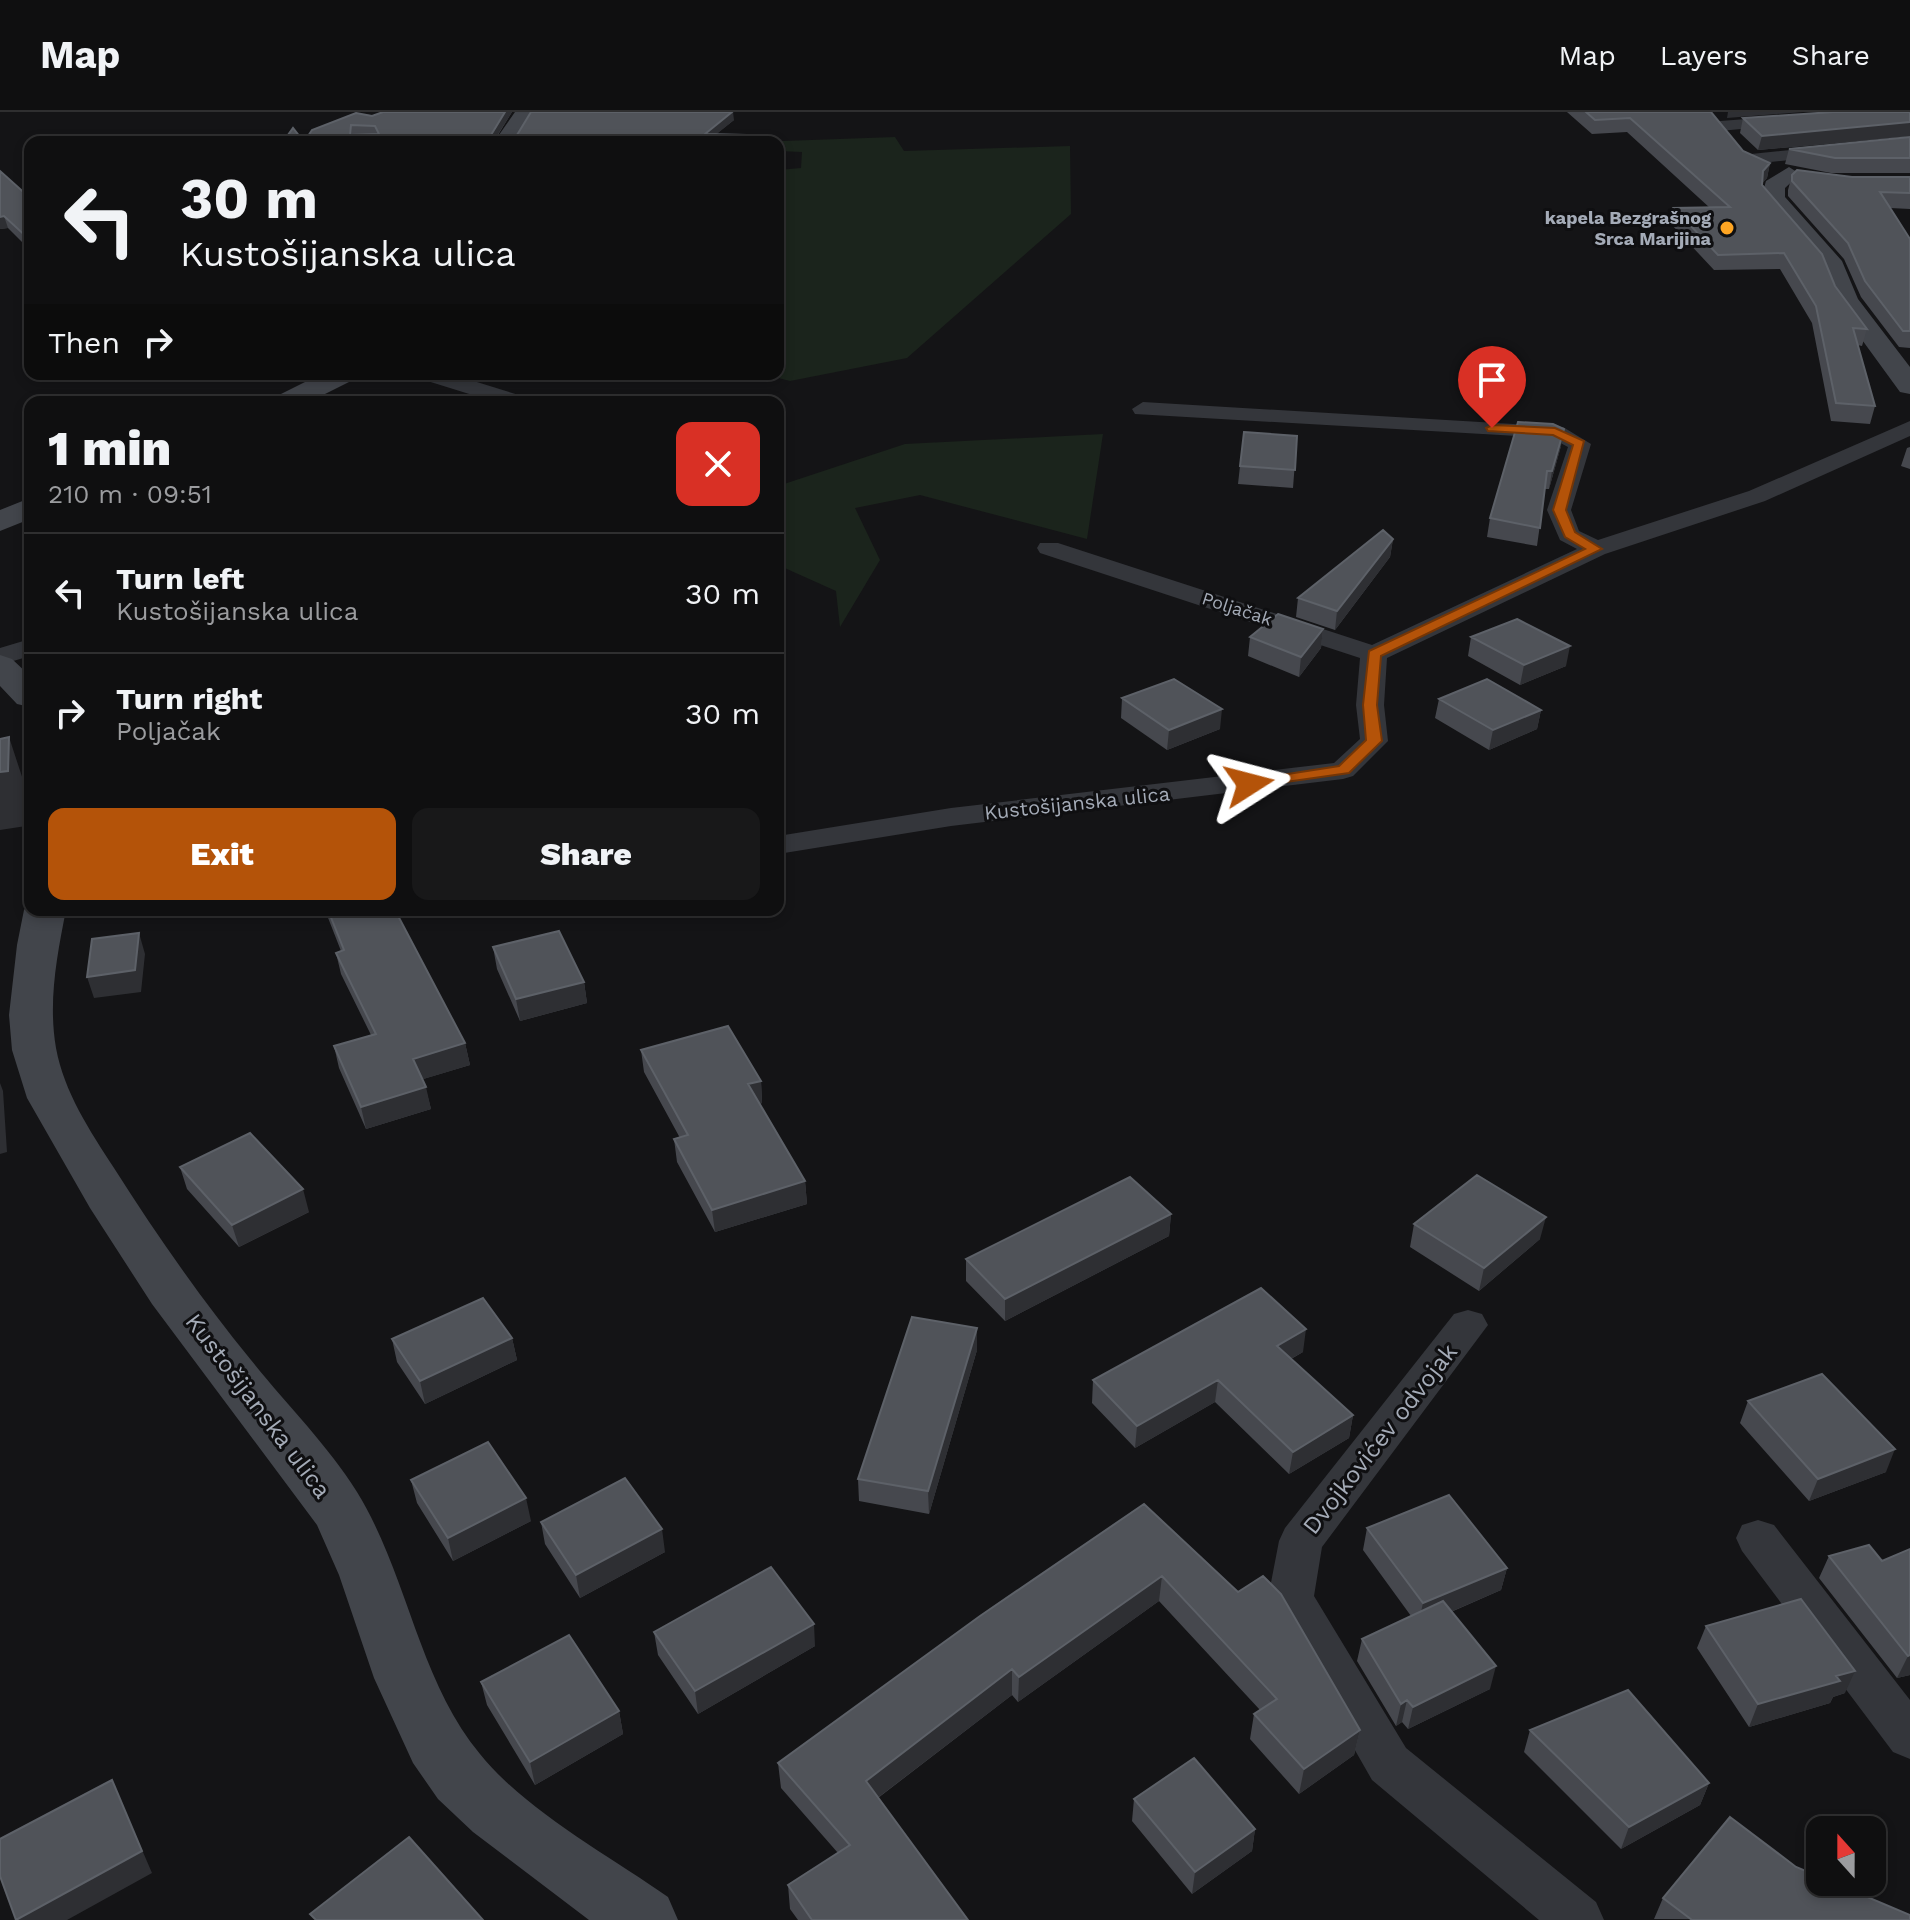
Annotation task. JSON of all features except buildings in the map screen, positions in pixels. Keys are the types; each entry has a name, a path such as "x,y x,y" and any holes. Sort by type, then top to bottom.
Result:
{"street":[{"path":"509,136 526,112"},
{"path":"1714,119 1799,120"},
{"path":"1714,119 1751,159 1800,176 1774,186 1773,198 1833,266 1846,300 1910,386"},
{"path":"1751,159 1910,143"},
{"path":"299,396 331,380"},
{"path":"448,380 498,396"},
{"path":"1143,409 1555,432 1580,444 1559,510 1569,535 1596,549"},
{"path":"1374,654 1596,549 1757,496 1910,428"},
{"path":"0,522 24,510"},
{"name":"Poljačak","path":"1049,548 1374,654"},
{"path":"7,673 24,654"},
{"name":"Kustošijanska ulica","path":"784,844 951,817 1249,784 1343,770 1374,741 1370,705 1374,654"},
{"name":"Kustošijanska ulica","path":"44,916 33,978 34,1050 43,1084 64,1126 114,1209 175,1297 222,1361 307,1464 338,1511 360,1556 404,1676 426,1724 456,1774 542,1850 644,1920"},
{"name":"Dvojkovićev odvojak","path":"1468,1325 1301,1541 1291,1598 1389,1764 1578,1920"},
{"path":"1758,1538 1910,1737"}],"shaded area":[{"path":"895,137 904,151 1070,146 1071,214 907,358 790,381 784,379 784,169 801,168 802,152 784,151 784,141"},
{"path":"1103,434 1087,539 920,495 855,508 880,560 840,627 836,591 784,568 784,484 905,444"}],"place":[{"name":"kapela Bezgrašnog Srca Marijina","path":"1727,228"}],"route":[{"path":"1249,784 1343,770 1374,741 1370,705 1374,654 1596,549 1569,535 1559,510 1580,444 1555,432 1492,428"}]}
